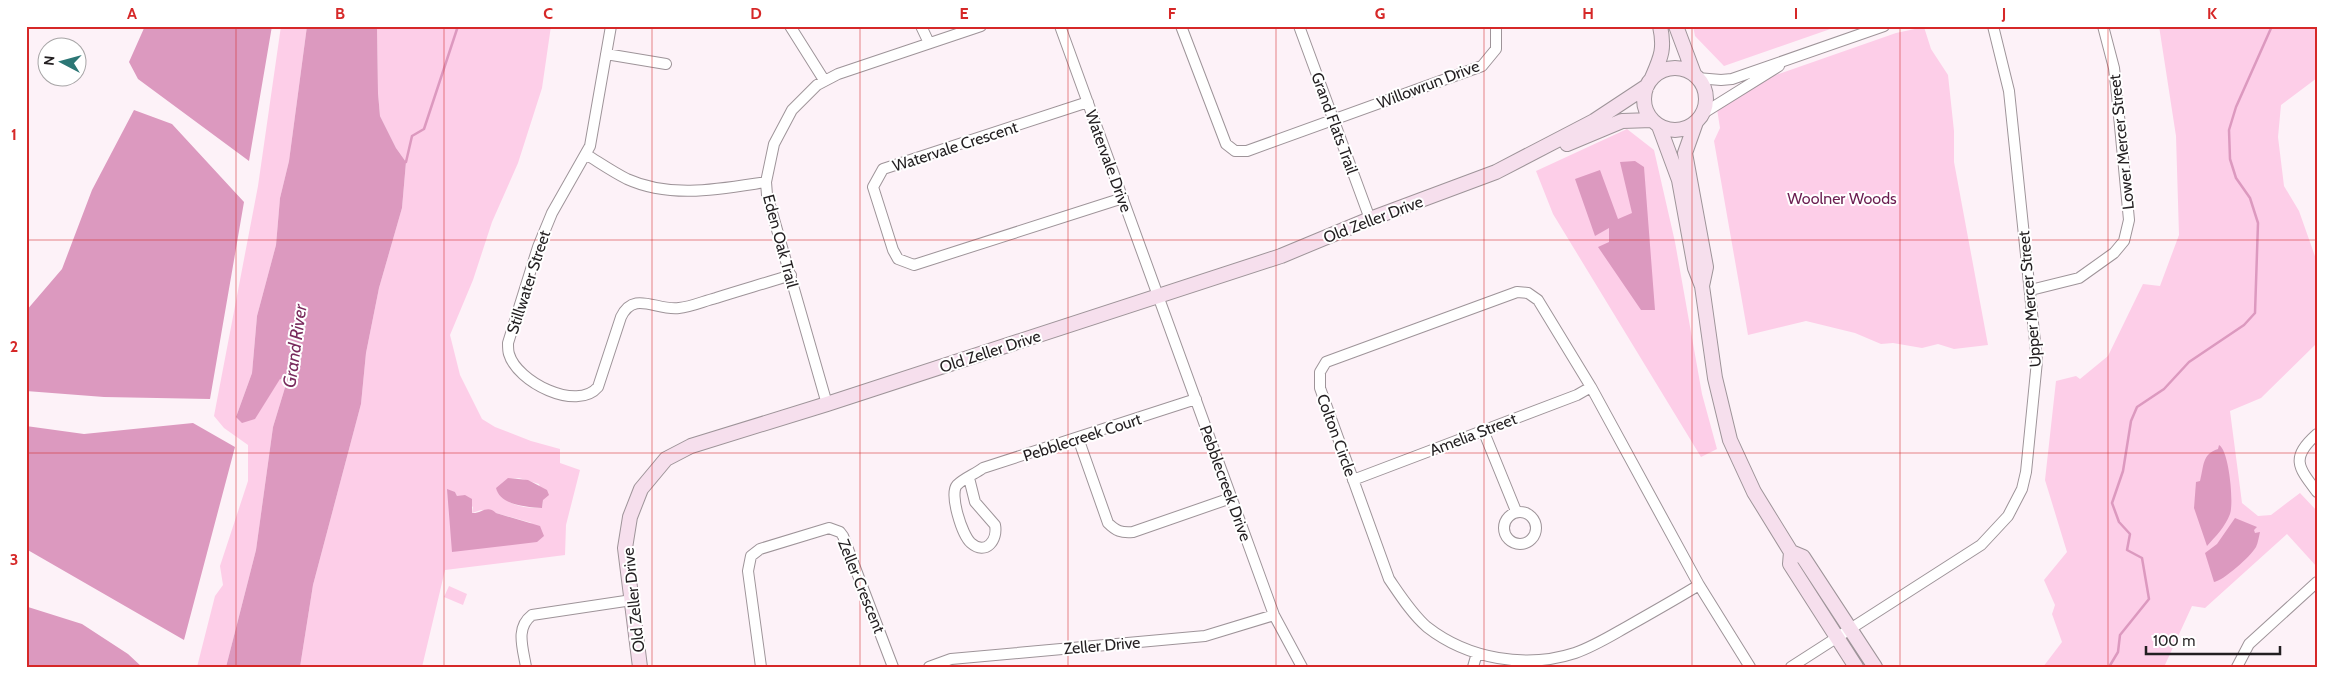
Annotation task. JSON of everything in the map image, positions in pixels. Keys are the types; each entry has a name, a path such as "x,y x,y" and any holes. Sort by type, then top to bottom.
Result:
{"street":[{"path":"611,26 587,155 628,179 666,191 685,192 766,182"},
{"path":"790,26 824,80"},
{"path":"921,26 929,42"},
{"name":"Eden Oak Trail","path":"826,404 767,195 766,182 774,144 792,110 824,80 929,42 981,26"},
{"name":"Watervale Drive","path":"1060,26 1159,296"},
{"name":"Willowrun Drive","path":"1181,26 1226,144 1235,151 1247,151 1482,66 1496,49 1496,26"},
{"name":"Grand Flats Trail","path":"1299,26 1370,219"},
{"path":"1660,26 1663,54 1649,82 1644,100 1646,110 1655,123 1679,180 1695,268 1702,286 1715,378 1730,440 1754,492 1791,552 1803,557 1843,632 1856,667"},
{"path":"1676,26 1696,76 1706,95 1685,152 1706,267 1702,286"},
{"path":"1649,82 1660,72 1671,68 1683,69 1696,76 1721,80 1732,79 1884,26"},
{"name":"Upper Mercer Street","path":"1843,632 1981,545 2000,528 2015,505 2026,472 2037,361 2009,91 1993,26"},
{"name":"Lower Mercer Street","path":"2031,290 2079,278 2114,253 2124,241 2129,220 2117,95 2114,68 2103,26"},
{"path":"606,54 666,64"},
{"path":"1655,123 1674,130 1683,129 1786,60"},
{"name":"Old Zeller Drive","path":"640,667 625,548 630,517 641,488 666,459 691,446 1281,256 1370,219 1496,172 1609,112 1649,82"},
{"name":"Watervale Crescent","path":"1088,102 883,169 873,187 893,250 898,259 914,265 1123,198"},
{"name":"Old Zeller Drive","path":"1519,161 1560,147 1622,121 1655,123"},
{"name":"Stillwater Street","path":"587,155 552,213 538,247 508,343 508,354 513,363 530,381 562,395 583,397 592,394 602,378 625,309 632,304 638,302 657,307 680,308 790,275"},
{"name":"Colton Circle","path":"1699,585 1597,644 1557,658 1525,661 1504,660 1478,654 1450,642 1426,626 1405,602 1389,579 1320,388 1320,372 1326,362 1517,292 1528,293 1538,300 1591,387 1699,585 1750,667"},
{"name":"Pebblecreek Drive","path":"1159,296 1274,615 1302,667"},
{"name":"Amelia Street","path":"1353,480 1577,395 1591,387"},
{"name":"Pebblecreek Court","path":"969,478 975,502 995,525 995,540 993,544 985,547 977,547 966,537 956,510 954,494 956,486 983,468 1196,399"},
{"path":"1483,430 1516,511"},
{"path":"2317,434 2303,447 2299,462 2303,473 2317,492"},
{"path":"1078,438 1108,523 1114,530 1123,533 1133,532 1231,498"},
{"name":"Zeller Crescent","path":"761,667 748,571 751,556 760,548 829,528 840,532 843,536 894,667"},
{"path":"2237,667 2249,644 2317,582"},
{"path":"526,667 521,634 524,625 532,615 632,600"},
{"name":"Zeller Drive","path":"929,667 951,660 1205,636 1274,615"},
{"path":"1791,667 1843,632"},
{"path":"1843,632 1875,667"},
{"path":"1473,667 1478,654"}],"green space":[{"path":"281,26 307,26 289,161 280,198 276,245 257,316 252,373 236,417 254,419 280,378 287,381 273,427 256,550 226,667 197,667 215,596 223,585 220,566 248,481 248,445 224,428 214,416 258,186"},
{"path":"377,26 551,26 542,88 518,163 492,222 473,280 450,335 460,375 482,419 495,427 531,441 560,449 560,463 580,470 566,525 565,555 445,570 422,667 300,667 313,585 361,404 366,353 379,288 402,208 406,162 396,148 380,116","holes":["519,478 539,484 543,500 542,508 515,505 506,500 503,496 509,479","455,492 457,496 473,507 472,513 481,510 532,523 452,552"]},
{"path":"1693,26 1839,26 1724,66 1695,36"},
{"path":"2159,26 2317,26 2317,78 2281,105 2278,137 2284,186 2299,211 2317,262 2317,343 2261,398 2230,411 2242,503 2258,516 2271,515 2300,493 2317,511 2317,567 2287,534 2205,608 2192,606 2164,667 2043,667 2062,642 2052,614 2055,605 2044,580 2067,552 2045,480 2056,381 2076,376 2080,379 2108,356 2143,284 2160,286 2179,235 2176,136"},
{"name":"Woolner Woods","path":"1924,27 1931,49 1948,75 1954,131 1954,162 1988,345 1954,349 1938,344 1922,348 1893,343 1881,344 1855,333 1806,321 1748,335 1714,141 1720,128 1717,109 1730,91 1896,33"},
{"path":"1627,129 1654,150 1675,242 1702,394 1717,449 1701,457 1553,214 1536,171"},
{"path":"449,586 467,594 463,605 444,597"}],"water":[{"path":"145,26 272,26 249,161 138,79 129,62"},
{"name":"Grand River","path":"307,26 377,26 380,116 396,148 406,162 402,208 379,288 366,353 361,404 313,585 300,667 226,667 256,550 273,427 287,381 280,379 255,419 242,423 236,417 252,373 257,316 276,245 280,198 289,161"},
{"path":"134,110 172,124 244,202 210,399 104,397 26,391 26,311 62,269 92,190"},
{"path":"1635,161 1644,167 1655,310 1641,310 1598,247 1609,242 1609,228 1595,236 1575,179 1600,170 1618,219 1632,213 1620,162"},
{"path":"193,423 235,447 184,640 26,549 26,426 84,434"},
{"path":"2219,445 2226,456 2228,466 2231,508 2226,523 2207,546 2194,508 2196,482 2200,481 2206,457 2218,449"},
{"path":"508,478 528,480 547,490 549,495 543,500 542,508 514,504 498,494 496,488"},
{"path":"447,489 455,492 457,496 465,495 472,499 472,513 490,509 496,513 540,526 544,536 537,542 452,552"},
{"path":"2235,518 2257,527 2254,530 2255,533 2260,532 2257,544 2249,556 2237,568 2214,582 2205,553 2217,544"},
{"path":"28,607 82,624 128,654 142,667 26,667 26,610"}],"waterway":[{"path":"406,162 412,136 424,129 458,26"},
{"path":"2109,667 2118,652 2120,635 2149,599 2142,558 2127,550 2130,534 2119,522 2112,503 2123,471 2131,421 2137,407 2164,389 2189,362 2244,325 2255,313 2258,223 2250,198 2236,178 2230,159 2229,130 2236,107 2272,26"}]}
